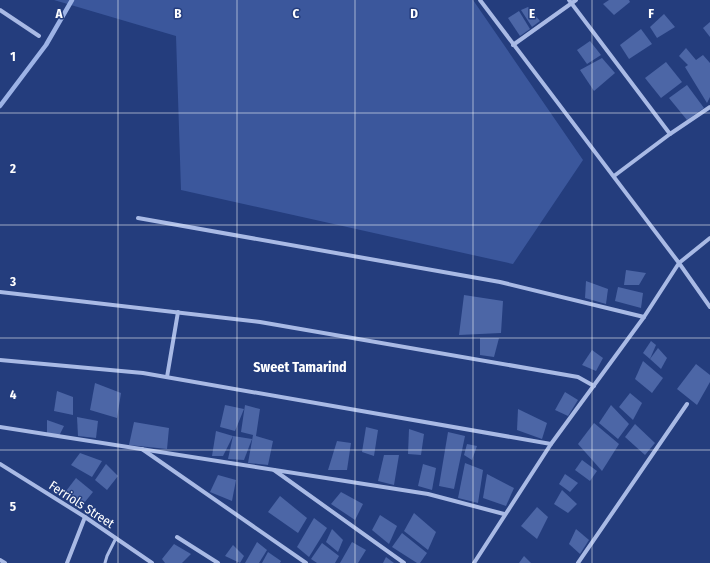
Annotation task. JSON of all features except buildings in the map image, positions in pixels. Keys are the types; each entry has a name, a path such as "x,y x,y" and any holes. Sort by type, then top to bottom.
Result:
{"street":[{"path":"480,0 614,176 646,222 679,263 710,307"},
{"path":"513,45 570,2 576,0"},
{"path":"570,2 670,134"},
{"path":"0,10 39,36"},
{"path":"614,176 670,134 710,107"},
{"path":"138,218 500,282 644,317"},
{"path":"474,563 550,444 644,317 679,263 710,238"},
{"path":"0,292 260,322 578,377 594,386"},
{"path":"167,377 178,312"},
{"path":"0,360 143,373 550,444"},
{"path":"578,563 687,404"},
{"path":"0,427 428,494 504,514"},
{"path":"141,448 306,563"},
{"name":"Ferriols Street","path":"0,464 85,517 152,563"},
{"path":"273,470 404,563"},
{"path":"67,563 85,517"},
{"path":"177,537 218,563"},
{"path":"0,560 5,563"}],"lane":[{"path":"105,563 116,538"}],"shaded area":[{"path":"54,0 473,0 583,160 513,264 181,190 176,36"}],"waterway":[{"path":"0,106 46,45 72,0"}],"district":[{"name":"Sweet Tamarind","path":"300,367"}]}
